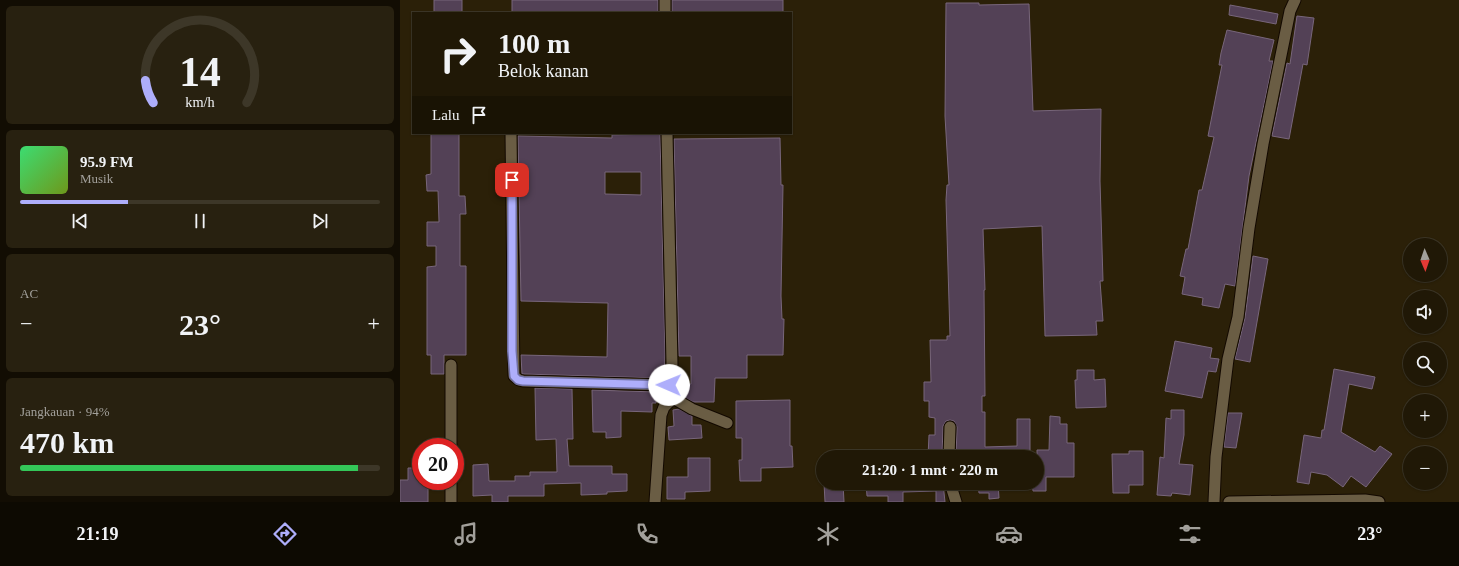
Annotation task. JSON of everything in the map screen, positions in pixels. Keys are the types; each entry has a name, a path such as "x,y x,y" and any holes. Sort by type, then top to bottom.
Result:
{"street":[{"path":"665,0 665,12"},
{"path":"1214,502 1216,457 1228,359 1238,317 1249,228 1263,144 1290,11 1295,0"},
{"path":"511,134 514,376 518,380 523,381 669,385"},
{"path":"667,134 672,364 669,385 673,398 692,409 727,423"},
{"path":"451,365 451,438"},
{"path":"655,502 661,415 664,407 673,398"},
{"path":"949,450 950,427"},
{"path":"450,502 451,490"},
{"path":"952,490 956,502"},
{"path":"1229,502 1365,500 1379,502"}],"building":[{"path":"434,0 462,0 462,12 434,12"},
{"path":"512,0 658,0 658,12 512,12"},
{"path":"672,0 783,0 783,12 672,12"},
{"path":"946,3 979,3 979,5 1029,4 1033,111 1101,109 1100,181 1103,281 1100,281 1103,321 1096,321 1097,335 1045,336 1042,226 983,229 985,290 985,396 982,396 982,412 985,412 985,447 1017,446 1017,419 1030,419 1030,450 956,450 957,427 954,421 950,420 946,421 943,426 942,450 928,450 929,435 935,435 935,418 929,417 929,401 924,401 924,382 931,382 930,340 947,340 947,336 950,336 946,200 947,185 949,185 945,116"},
{"path":"1230,5 1278,14 1276,24 1229,15"},
{"path":"1297,16 1314,18 1307,65 1303,64 1289,139 1272,136 1287,63 1290,64"},
{"path":"1227,30 1274,40 1269,61 1273,61 1249,176 1235,286 1225,284 1219,308 1202,305 1203,298 1182,294 1185,277 1180,276 1186,249 1188,249 1199,190 1202,190 1214,137 1208,136 1222,65 1219,65 1221,53"},
{"path":"431,134 459,134 459,196 465,196 466,214 460,214 460,266 466,266 466,355 444,355 444,374 431,374 431,355 427,355 427,267 436,266 436,246 427,246 427,222 439,222 438,191 427,191 426,175 431,174"},
{"path":"660,134 665,356 664,372 656,372 656,378 522,374 521,355 607,357 608,303 521,301 518,136 612,138 612,135","holes":["605,172 641,172 641,195 605,194"]},
{"path":"780,138 781,185 783,185 781,296 782,319 784,319 783,355 747,355 747,378 715,378 714,402 693,402 684,397 686,384 691,384 691,356 679,356 674,139"},
{"path":"1253,256 1268,259 1250,362 1235,359 1245,318"},
{"path":"1175,341 1212,348 1210,358 1219,359 1216,372 1208,371 1202,398 1165,391"},
{"path":"1334,369 1375,377 1372,389 1349,384 1341,432 1375,452 1380,446 1392,454 1366,487 1351,476 1343,487 1327,475 1311,472 1309,484 1297,482 1304,435 1321,438 1322,430 1324,430"},
{"path":"1077,370 1094,370 1094,380 1105,379 1106,407 1076,408 1075,380 1077,380"},
{"path":"535,388 572,389 573,439 567,439 569,466 612,466 612,474 627,474 627,491 607,492 607,494 581,495 581,483 544,484 544,496 508,496 508,502 492,502 492,495 473,496 473,465 488,464 489,481 515,481 515,476 530,476 530,472 557,472 556,439 536,440"},
{"path":"592,390 656,392 656,403 652,403 652,412 621,411 621,437 606,438 606,432 593,432"},
{"path":"790,400 790,446 792,446 793,467 761,468 761,481 740,481 739,460 742,460 742,438 736,438 736,401"},
{"path":"679,409 692,416 692,425 701,425 702,438 669,440 668,427 674,426 673,410"},
{"path":"1171,410 1184,410 1184,435 1179,464 1193,465 1190,495 1172,493 1171,496 1157,495 1160,457 1164,458 1166,418 1171,419"},
{"path":"1228,413 1242,413 1236,448 1224,447"},
{"path":"1050,416 1060,417 1060,424 1067,424 1067,443 1074,443 1074,477 1046,477 1046,491 1033,491 1044,490 1044,450 1049,450"},
{"path":"1129,451 1143,451 1143,485 1129,485 1129,493 1113,493 1112,454 1129,454"},
{"path":"688,458 710,458 710,491 685,492 685,499 667,499 667,477 688,477"},
{"path":"408,468 412,468 412,490 428,490 428,502 400,502 400,480 408,480"},
{"path":"824,490 843,490 844,502 825,502"},
{"path":"867,490 944,490 945,502 936,502 936,491 903,492 903,502 888,502 888,496 867,496"},
{"path":"979,490 998,490 999,498 989,499 989,493 979,493"}],"route":[{"path":"512,180 512,351 514,376 516,379 523,381 669,385"}]}
